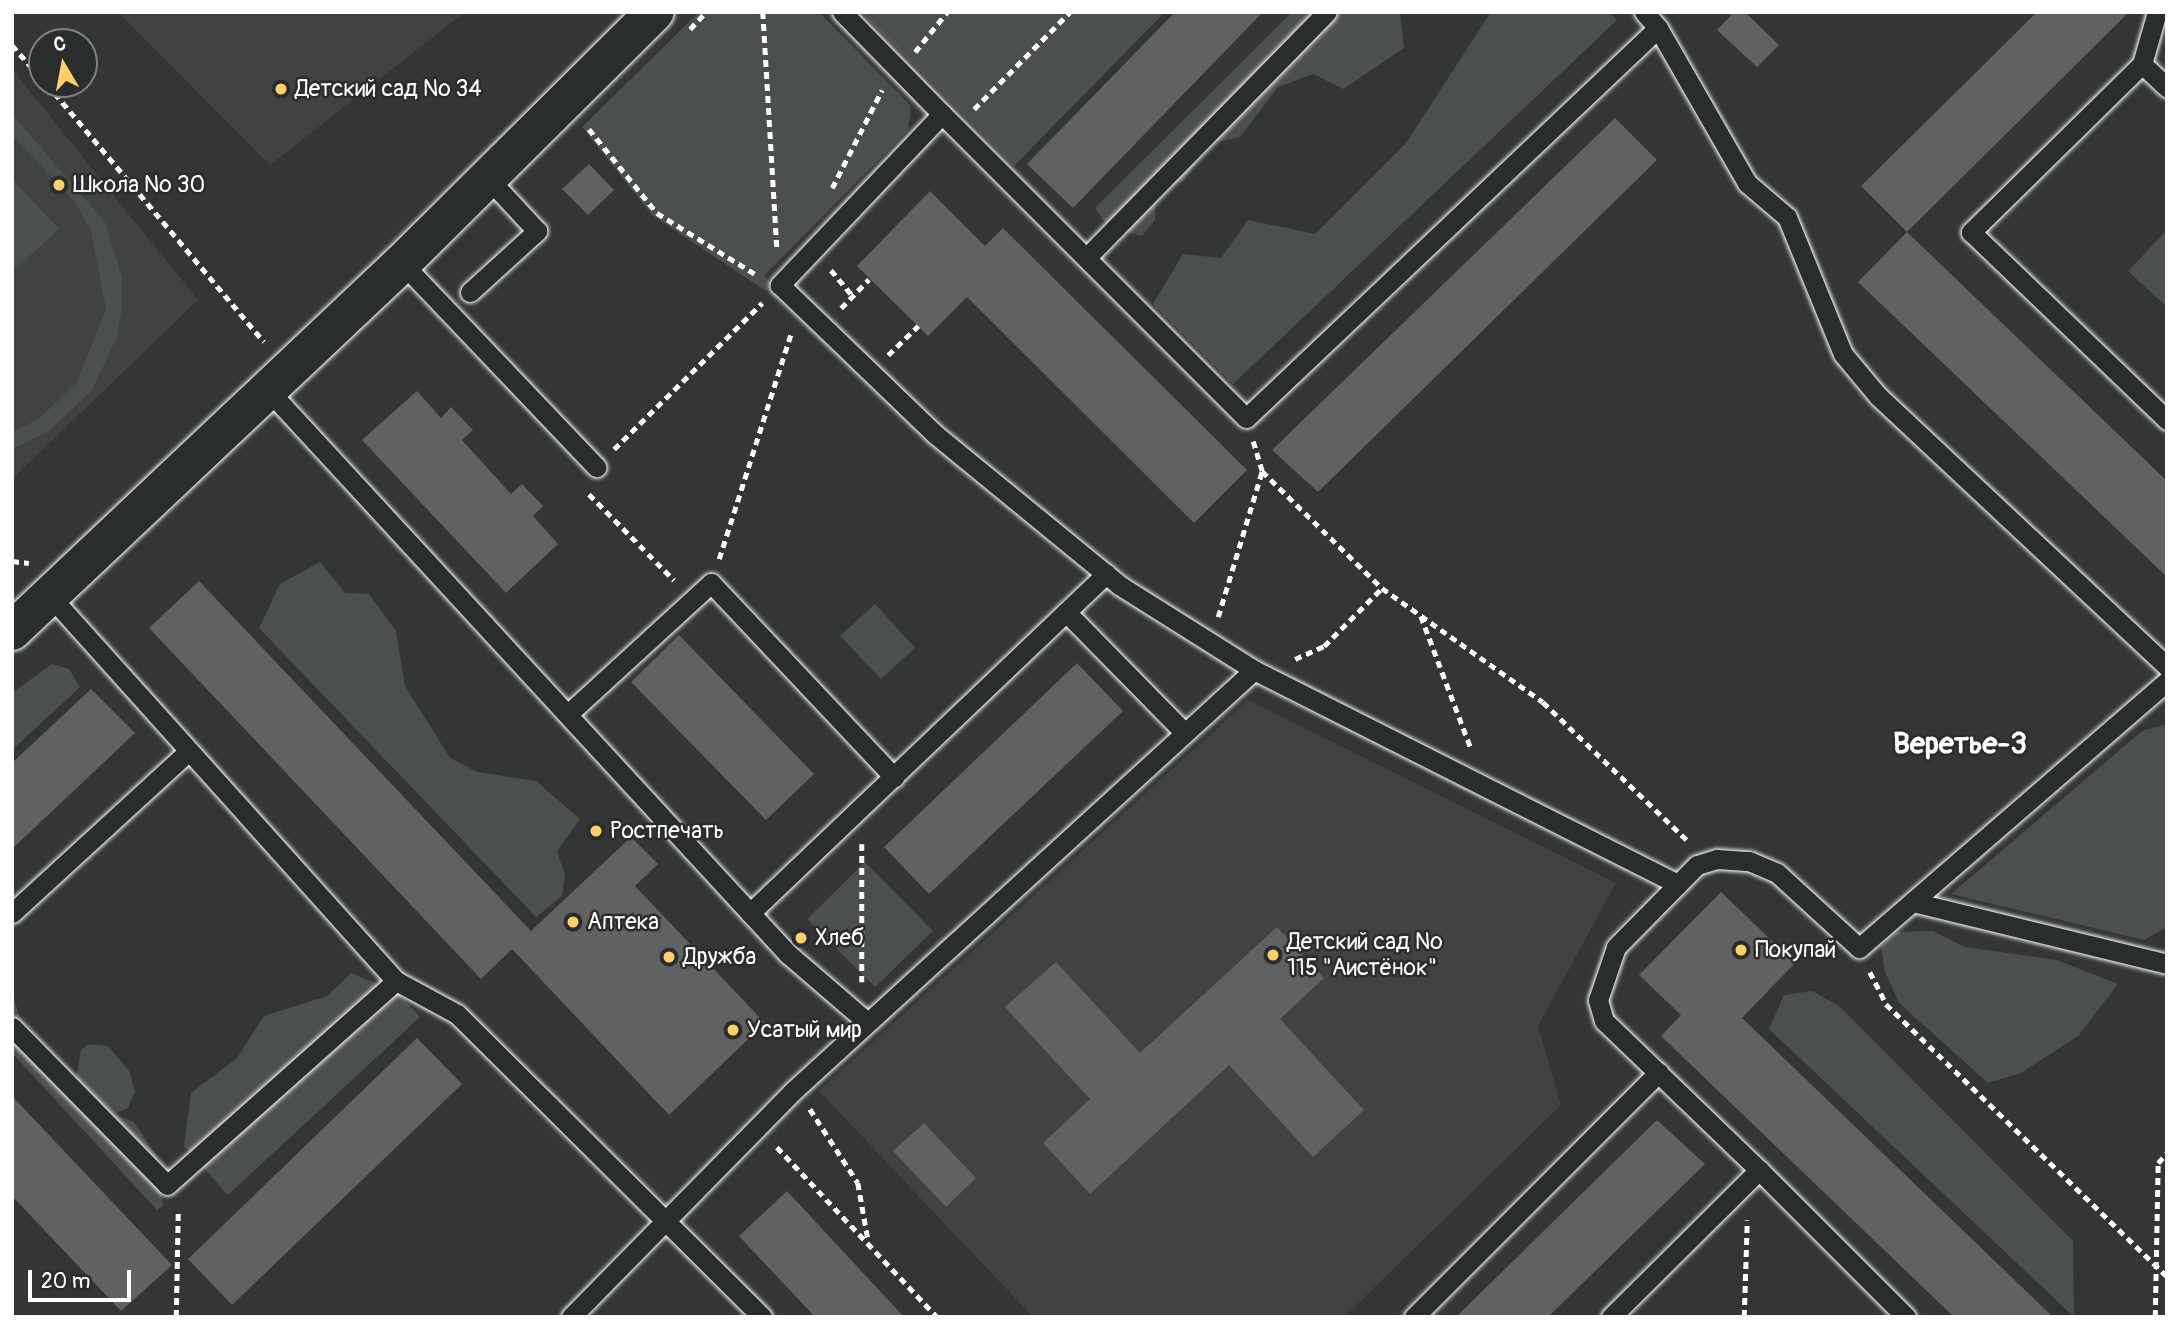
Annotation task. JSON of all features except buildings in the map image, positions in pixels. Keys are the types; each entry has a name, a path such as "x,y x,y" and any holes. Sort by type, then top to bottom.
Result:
{"street":[{"path":"12,631 401,264 655,12"}],"lane":[{"path":"842,12 1245,418 1658,28"},
{"path":"1086,258 1327,12"},
{"path":"1644,12 1658,28 1747,183 1787,217 1843,354 1878,396 2167,666"},
{"path":"2157,12 2142,64 1971,232 2167,420"},
{"path":"2142,64 2167,87"},
{"path":"942,114 777,288 799,305 936,435 1106,574 1254,670 1485,782 1678,884"},
{"path":"470,292 537,231 488,178"},
{"path":"401,264 596,467"},
{"path":"268,391 750,913 864,1020"},
{"path":"750,913 1106,574"},
{"path":"568,714 711,583 894,777"},
{"path":"51,597 396,981 457,1014 670,1220 762,1317"},
{"path":"1066,612 1184,732"},
{"path":"571,1317 670,1220 864,1020 1254,670"},
{"path":"1906,1317 1754,1175 1660,1072 1604,1021 1598,1000 1616,947 1697,865 1749,860 1777,873 1859,948 2167,681"},
{"path":"12,913 188,752"},
{"path":"1913,902 2167,964"},
{"path":"12,1027 167,1185 396,981"},
{"path":"1414,1317 1660,1072"},
{"path":"1611,1317 1754,1175"}],"path":[{"path":"763,12 777,251"},
{"path":"830,192 899,70 947,12"},
{"path":"12,45 28,63"},
{"path":"59,98 271,351"},
{"path":"589,129 657,213 777,288 596,467"},
{"path":"769,258 786,241"},
{"path":"754,274 762,266"},
{"path":"853,296 869,279"},
{"path":"711,583 799,305"},
{"path":"899,345 918,326"},
{"path":"1245,418 1262,471 1382,588 1543,702 1686,835 1697,865"},
{"path":"1211,642 1262,471"},
{"path":"585,491 694,599"},
{"path":"1254,670 1324,646 1382,588"},
{"path":"1421,615 1485,782"},
{"path":"861,807 864,1020"},
{"path":"1859,948 1886,1004 2167,1276"},
{"path":"793,1091 858,1183 868,1240"},
{"path":"758,1127 868,1240 937,1317"},
{"path":"2155,1317 2158,1163 2167,1153"},
{"path":"1744,1317 1754,1175"},
{"path":"172,1181 182,1232 178,1317"}],"shaded area":[{"name":"Детский сад № 34","path":"118,12 465,12 270,165"},
{"path":"699,12 819,12 911,106 908,130 764,276 772,284 766,291 652,215 582,127"},
{"path":"861,12 1165,12 1014,166"},
{"path":"1292,12 1400,12 1404,48 1343,89 1313,74 1278,87 1240,137 1207,144 1184,181 1156,189 1155,220 1142,236 1108,227 1095,208"},
{"path":"1491,12 1609,12 1617,20 1233,384 1153,304 1183,254 1221,258 1248,220 1315,234 1406,143"},
{"name":"Школа № 30","path":"12,69 28,89 28,98 35,98 198,300 12,479"},
{"path":"12,114 105,222 122,278 122,308 117,337 92,390 49,431 12,449 12,432 39,419 77,382 106,309 91,231 76,203 12,135"},
{"path":"12,179 59,229 12,272"},
{"path":"2167,230 2167,307 2128,271"},
{"path":"320,562 345,593 369,594 396,631 405,686 450,758 477,772 536,781 580,819 557,851 565,875 562,896 536,917 259,628 280,584"},
{"path":"875,604 915,648 881,679 840,636"},
{"path":"52,664 69,669 80,687 12,750 12,693"},
{"name":"Детский сад № 115 \"Аистёнок\"","path":"1248,700 1616,883 1538,1026 1561,1105 1344,1317 1033,1317 819,1091"},
{"path":"2167,724 2167,927 2144,940 1951,894 2142,731"},
{"path":"865,862 933,931 875,987 807,919"},
{"path":"1933,931 1965,947 2057,960 2118,984 2078,1036 2021,1073 1988,1083 1899,1003 1885,972 1881,946 1897,932"},
{"path":"351,973 397,992 420,1017 228,1195 184,1146 191,1093 237,1058 264,1016 327,996"},
{"path":"12,991 22,1026 54,1069 57,1088 76,1080 81,1050 89,1044 108,1046 129,1071 135,1091 128,1108 114,1114 134,1122 157,1157 163,1206 157,1210 12,1053"},
{"path":"1812,991 1839,1006 2073,1241 2074,1317 1769,1029 1784,995"}],"place":[{"name":"Детский сад № 34","path":"281,89"},
{"name":"Школа № 30","path":"59,185"},
{"name":"Ростпечать","path":"596,831"},
{"name":"Аптека","path":"573,922"},
{"name":"Хлеб","path":"801,938"},
{"name":"Покупай","path":"1741,950"},
{"name":"Детский сад № 115 \"Аистёнок\"","path":"1273,955"},
{"name":"Дружба","path":"669,957"},
{"name":"Усатый мир","path":"733,1030"}],"district":[{"name":"Веретье-3","path":"1960,744"}]}
